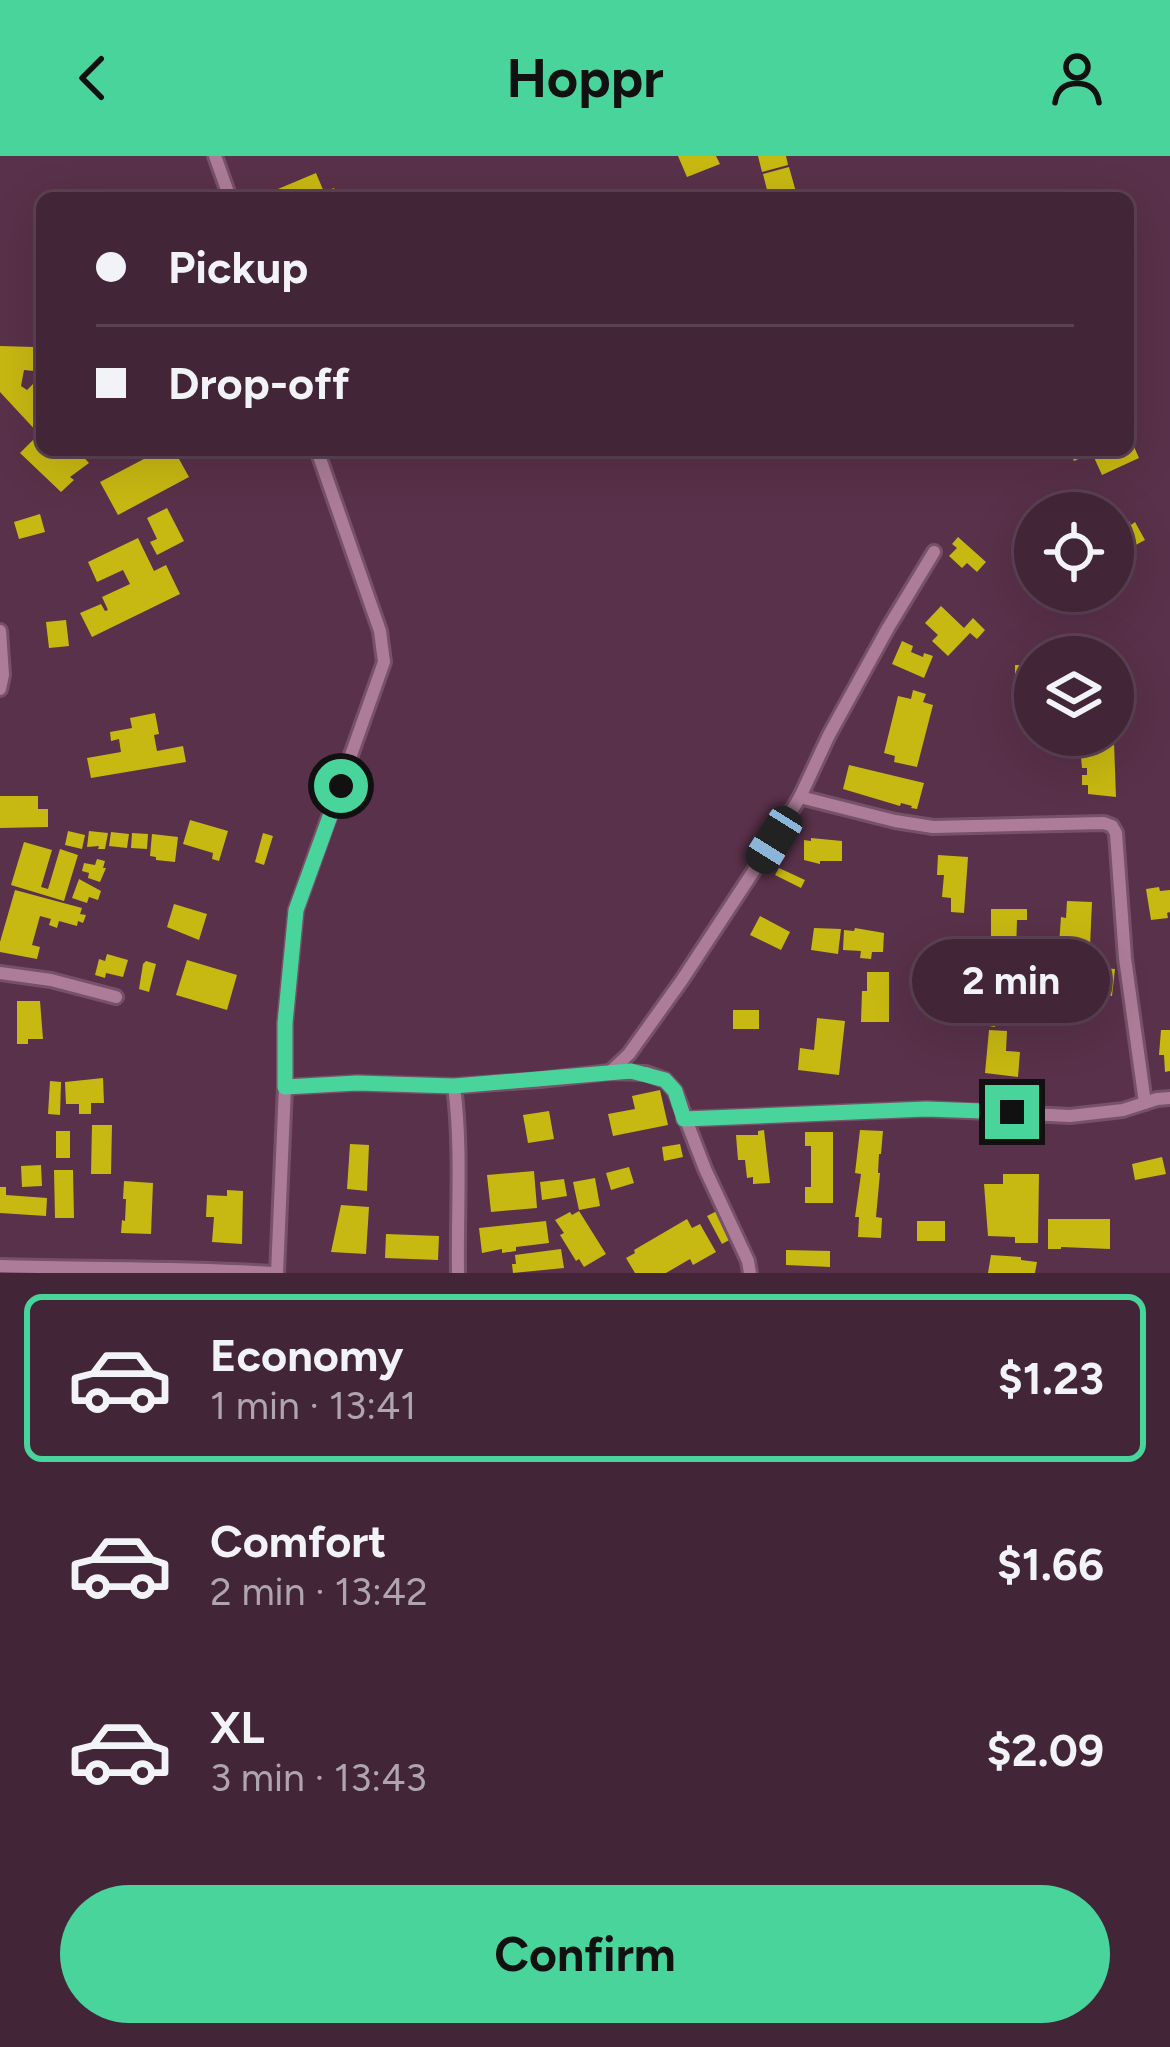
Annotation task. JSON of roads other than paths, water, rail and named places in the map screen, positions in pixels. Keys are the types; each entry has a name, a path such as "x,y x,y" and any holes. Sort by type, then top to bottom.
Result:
{"street":[{"path":"215,156 228,192"},
{"path":"0,1266 275,1273 286,1003 296,910 384,662 380,631 319,456"},
{"path":"610,1072 628,1054 736,901 800,796 934,551"},
{"path":"0,631 0,689"},
{"path":"800,796 933,827 1112,826 1145,1103"},
{"path":"0,974 50,980 116,997"},
{"path":"285,1087 454,1086 610,1072 646,1073 665,1080 675,1091 750,1273"},
{"path":"454,1086 460,1135 458,1273"},
{"path":"684,1119 926,1109 1070,1116 1170,1098"}]}
